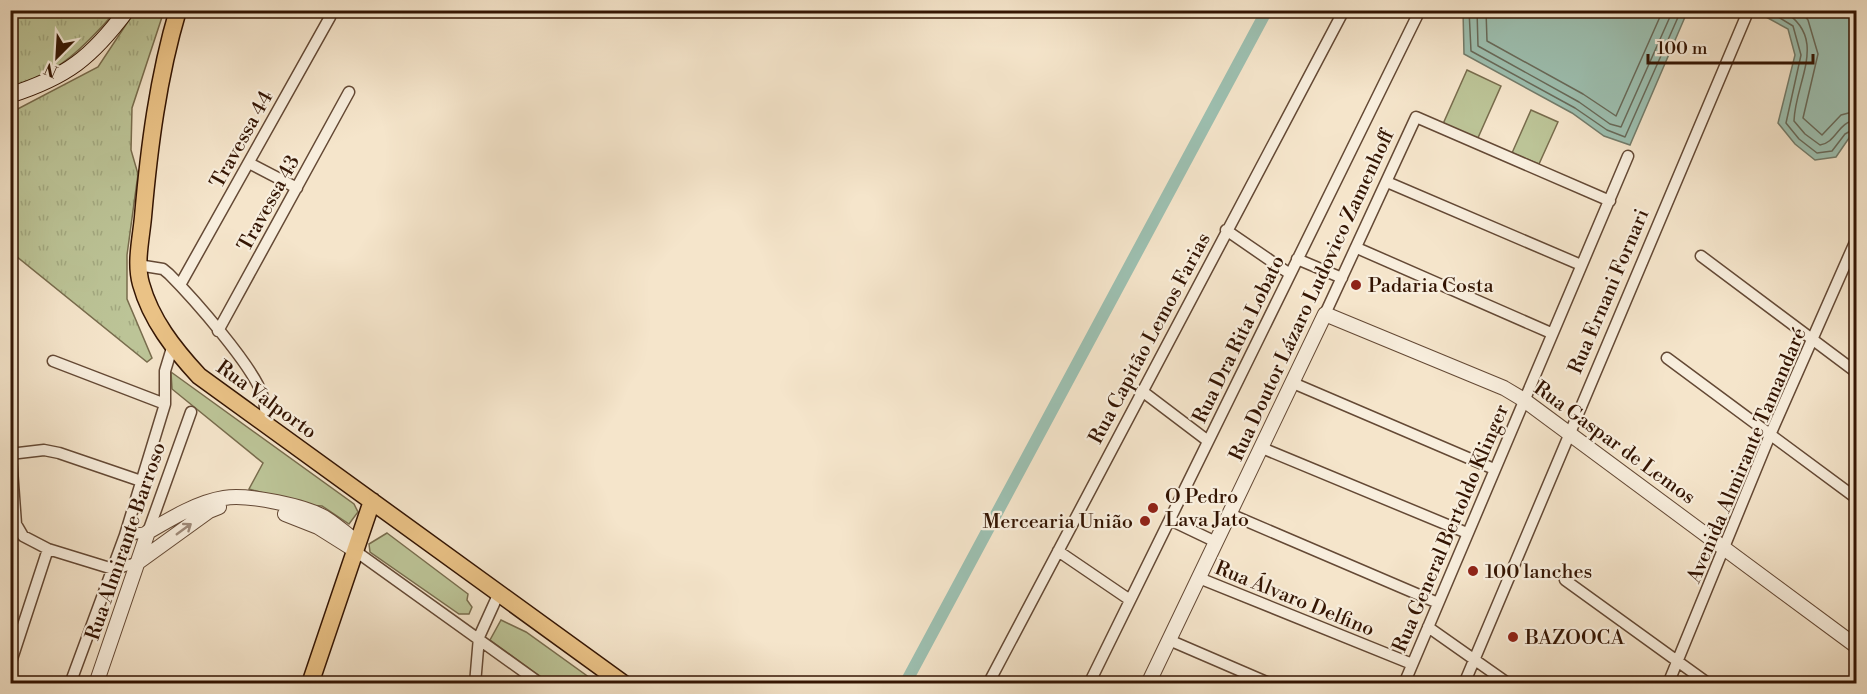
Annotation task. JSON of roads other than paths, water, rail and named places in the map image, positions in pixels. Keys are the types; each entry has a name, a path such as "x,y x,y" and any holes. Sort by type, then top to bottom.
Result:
{"main road":[{"name":"Rua Valporto","path":"178,10 166,49 147,173 138,265 149,308 172,348 199,376 498,595 624,684"},
{"path":"10,95 51,81 74,68 122,14"},
{"path":"310,684 372,501"}],"street":[{"name":"Travessa 44","path":"180,285 330,17 331,10"},
{"name":"Rua Capitão Lemos Farias","path":"988,684 1344,10"},
{"name":"Rua Dra Rita Lobato","path":"1089,684 1420,10"},
{"name":"Rua Ernani Fornari","path":"1464,684 1568,432 1747,14"},
{"name":"Travessa 43","path":"218,331 349,93"},
{"name":"Rua Doutor Lázaro Ludovico Zamenhoff","path":"1148,684 1357,248 1416,117 1610,201"},
{"name":"Rua General Bertoldo Klinger","path":"1404,684 1628,156"},
{"path":"249,163 297,188"},
{"path":"1387,182 1581,265"},
{"path":"1226,230 1290,274"},
{"name":"Avenida Almirante Tamandaré","path":"1668,684 1726,548 1770,435 1857,240"},
{"path":"1357,248 1551,333"},
{"path":"1701,256 1857,372"},
{"path":"1297,259 1342,278"},
{"path":"138,265 163,269 180,285 218,331 257,382 264,398 266,425"},
{"name":"Rua Gaspar de Lemos","path":"1325,314 1504,388 1524,400 1857,646"},
{"path":"70,684 125,535 165,404 165,371 172,348"},
{"path":"1667,358 1857,498"},
{"path":"54,361 165,404"},
{"path":"1293,383 1494,469"},
{"path":"1142,392 1208,441"},
{"name":"Rua Almirante Barroso","path":"96,684 191,412"},
{"path":"10,442 16,524 23,536 48,549 113,568 137,563 208,507"},
{"path":"1262,448 1467,533"},
{"path":"12,454 44,450 59,453 141,481"},
{"path":"125,535 148,532 208,507 224,505 238,504 297,517 355,546 541,684"},
{"path":"1230,514 1438,603"},
{"path":"1170,520 1216,542"},
{"path":"10,665 48,549"},
{"path":"1058,551 1130,600"},
{"name":"Rua Álvaro Delfino","path":"1199,578 1412,664"},
{"path":"1565,580 1709,684"},
{"path":"475,684 479,637 498,595"},
{"path":"1428,627 1509,684"},
{"path":"1169,640 1271,684"}],"water":[{"path":"1463,10 1698,11 1685,17 1630,145 1604,136 1572,113 1464,54"},
{"path":"1755,11 1856,11 1856,132 1836,157 1815,160 1795,144 1778,123 1795,55 1788,29"}],"waterway":[{"path":"905,684 1267,10"}],"place":[{"name":"Padaria Costa","path":"1356,285"},
{"name":"O Pedro Lava Jato","path":"1153,508"},
{"name":"Mercearia União","path":"1145,521"},
{"name":"100 lanches","path":"1473,571"},
{"name":"BAZOOCA","path":"1513,637"}]}
